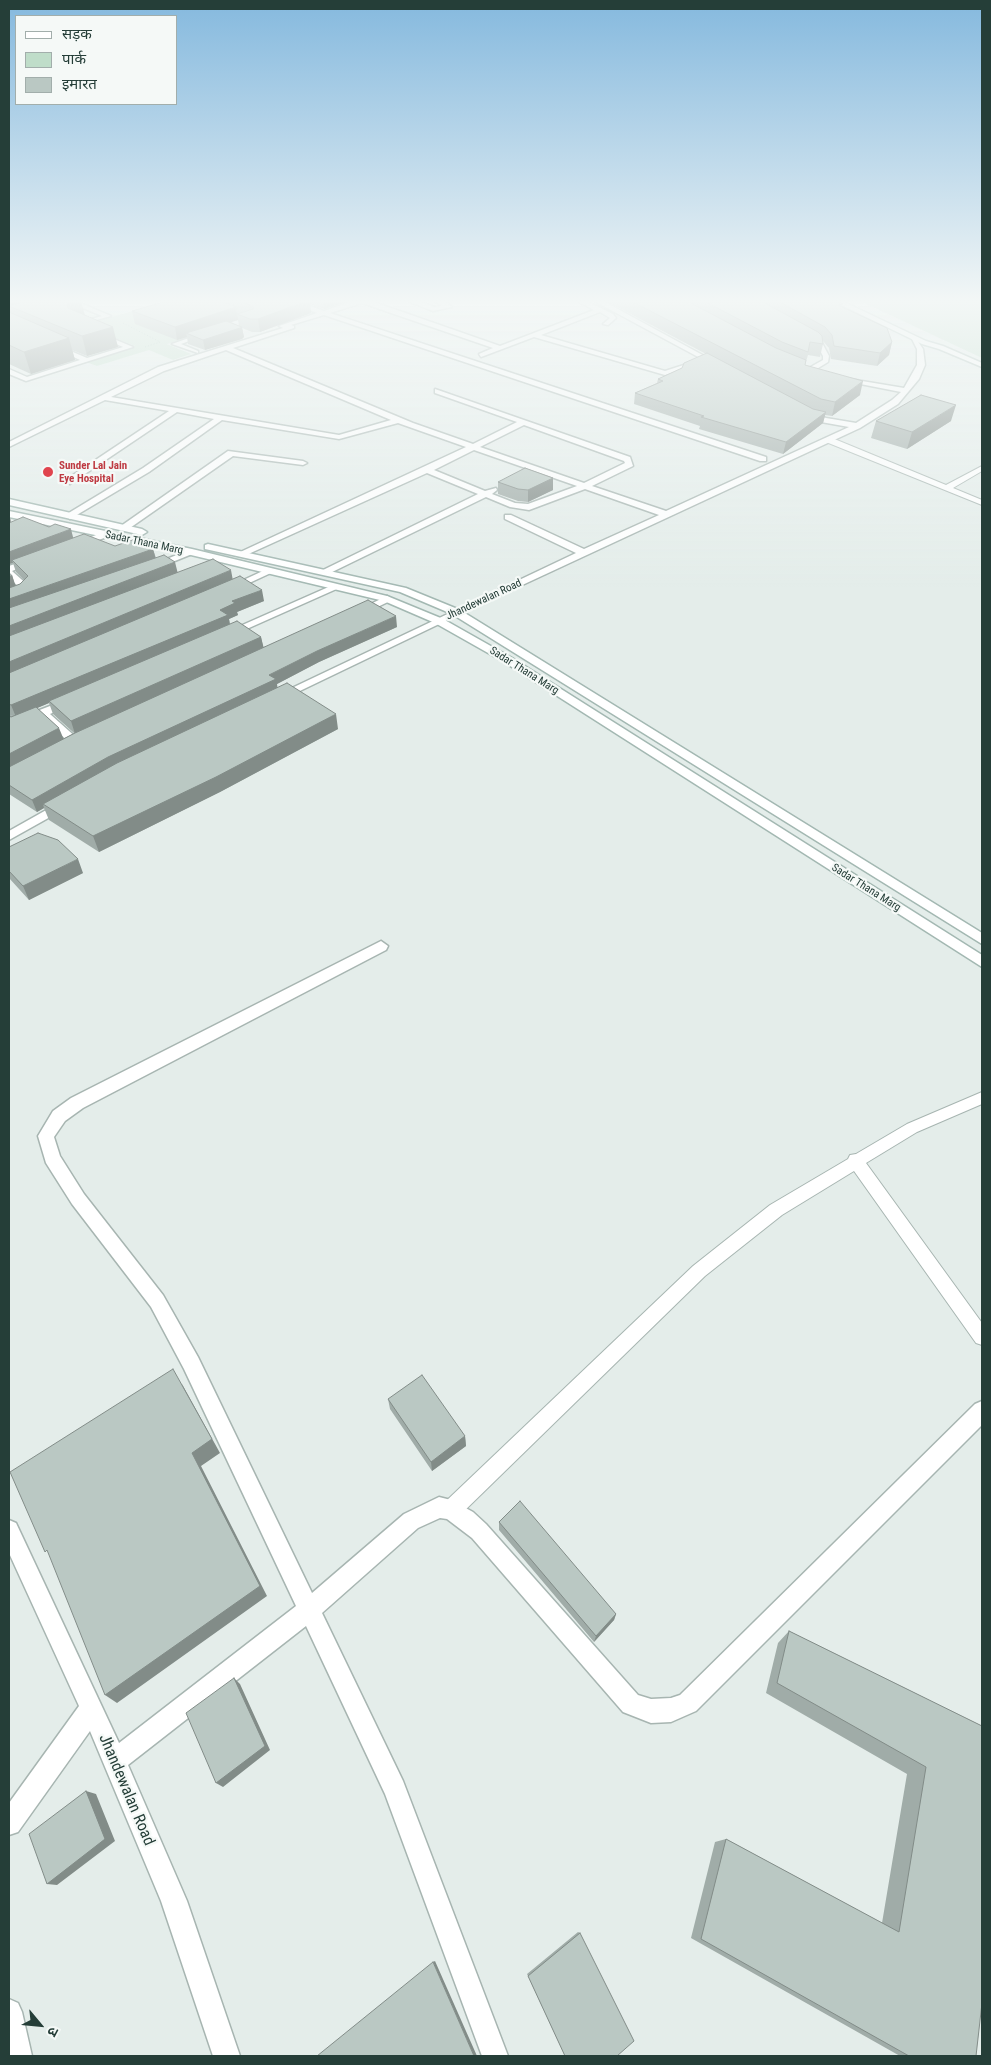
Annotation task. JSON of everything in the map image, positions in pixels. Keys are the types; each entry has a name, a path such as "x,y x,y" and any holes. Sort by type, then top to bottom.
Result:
{"street":[{"path":"343,397 398,420 668,515"},
{"path":"456,397 630,462 624,468 586,486 529,507 508,517 584,553"},
{"path":"578,397 763,459"},
{"name":"Jhandewalan Road","path":"266,704 456,612 829,440 857,426 899,397"},
{"path":"9,445 105,398 174,411 340,437 398,420"},
{"path":"798,408 824,420 857,426"},
{"path":"70,481 174,411"},
{"path":"70,516 146,470 220,418"},
{"path":"241,554 427,470 524,422"},
{"path":"124,528 231,453 303,463"},
{"path":"521,477 536,469"},
{"path":"427,470 513,505 529,507"},
{"path":"326,572 505,484"},
{"name":"Sadar Thana Marg","path":"9,502 403,590 456,612 982,939"},
{"name":"Sadar Thana Marg","path":"9,514 192,552 268,572 387,599 439,621 516,666 982,962"},
{"path":"18,527 35,520"},
{"path":"70,547 104,534"},
{"path":"146,569 192,552"},
{"path":"9,596 20,592 25,587 9,571 44,556"},
{"path":"206,568 224,561"},
{"path":"214,595 268,572"},
{"path":"217,638 336,587"},
{"path":"352,616 387,599"},
{"path":"11,724 44,713 80,697"},
{"path":"44,713 75,741"},
{"path":"9,836 77,797"},
{"path":"381,946 77,1103 59,1116 46,1136 52,1158 78,1199 156,1301 187,1355 395,1789 495,2056"},
{"path":"114,1761 310,1610 411,1521 438,1507 451,1510 466,1519 479,1531 632,1704 651,1711 671,1710 688,1703 982,1411"},
{"name":"Jhandewalan Road","path":"9,1530 92,1708 174,1901 226,2056"},
{"path":"9,1822 92,1708"},
{"path":"9,2012 19,2056"}],"lane":[{"path":"829,440 982,503"},
{"path":"947,488 982,468"},
{"path":"451,1510 699,1271 776,1210 855,1160 912,1128 982,1098"},
{"path":"855,1160 982,1337"}],"building":[{"path":"648,397 791,397 813,409 826,412 786,442 701,417 704,416"},
{"path":"818,397 841,397 835,402"},
{"path":"917,397 929,397 956,405 912,432 876,421"},
{"path":"525,468 553,478 528,490 518,489 498,482"},
{"path":"23,517 49,527 55,524 71,529 9,552 9,523"},
{"path":"84,534 115,546 138,538 153,549 9,599 9,588 20,584 28,576 12,560"},
{"path":"164,555 175,562 9,626 9,608"},
{"path":"213,559 231,570 9,662 9,636"},
{"path":"240,576 262,590 232,601 235,603 220,610 228,615 11,705 9,704 9,673"},
{"path":"368,600 396,616 317,651 269,675 276,679 108,757 32,800 9,785 9,767 75,733"},
{"path":"237,621 261,637 71,721 49,701"},
{"path":"287,683 336,714 216,777 93,836 43,804 117,763"},
{"path":"36,707 59,728 9,754 9,716 11,717"},
{"path":"38,833 58,840 78,859 23,886 9,871 9,847"},
{"path":"173,1369 212,1439 192,1453 260,1586 105,1695 47,1550 45,1552 10,1472"},
{"path":"422,1375 465,1436 431,1462 388,1399"},
{"path":"520,1501 616,1614 596,1636 499,1522"},
{"path":"789,1631 982,1726 982,2003 976,2056 909,2056 701,1939 726,1839 899,1932 926,1767 777,1683"},
{"path":"234,1678 265,1746 216,1783 186,1713"},
{"path":"86,1791 105,1839 47,1884 29,1834"},
{"path":"580,1933 634,2041 617,2056 565,2056 528,1976"},
{"path":"433,1962 474,2056 317,2056"}],"place":[{"name":"Sunder Lal Jain Eye Hospital","path":"48,472"}]}
